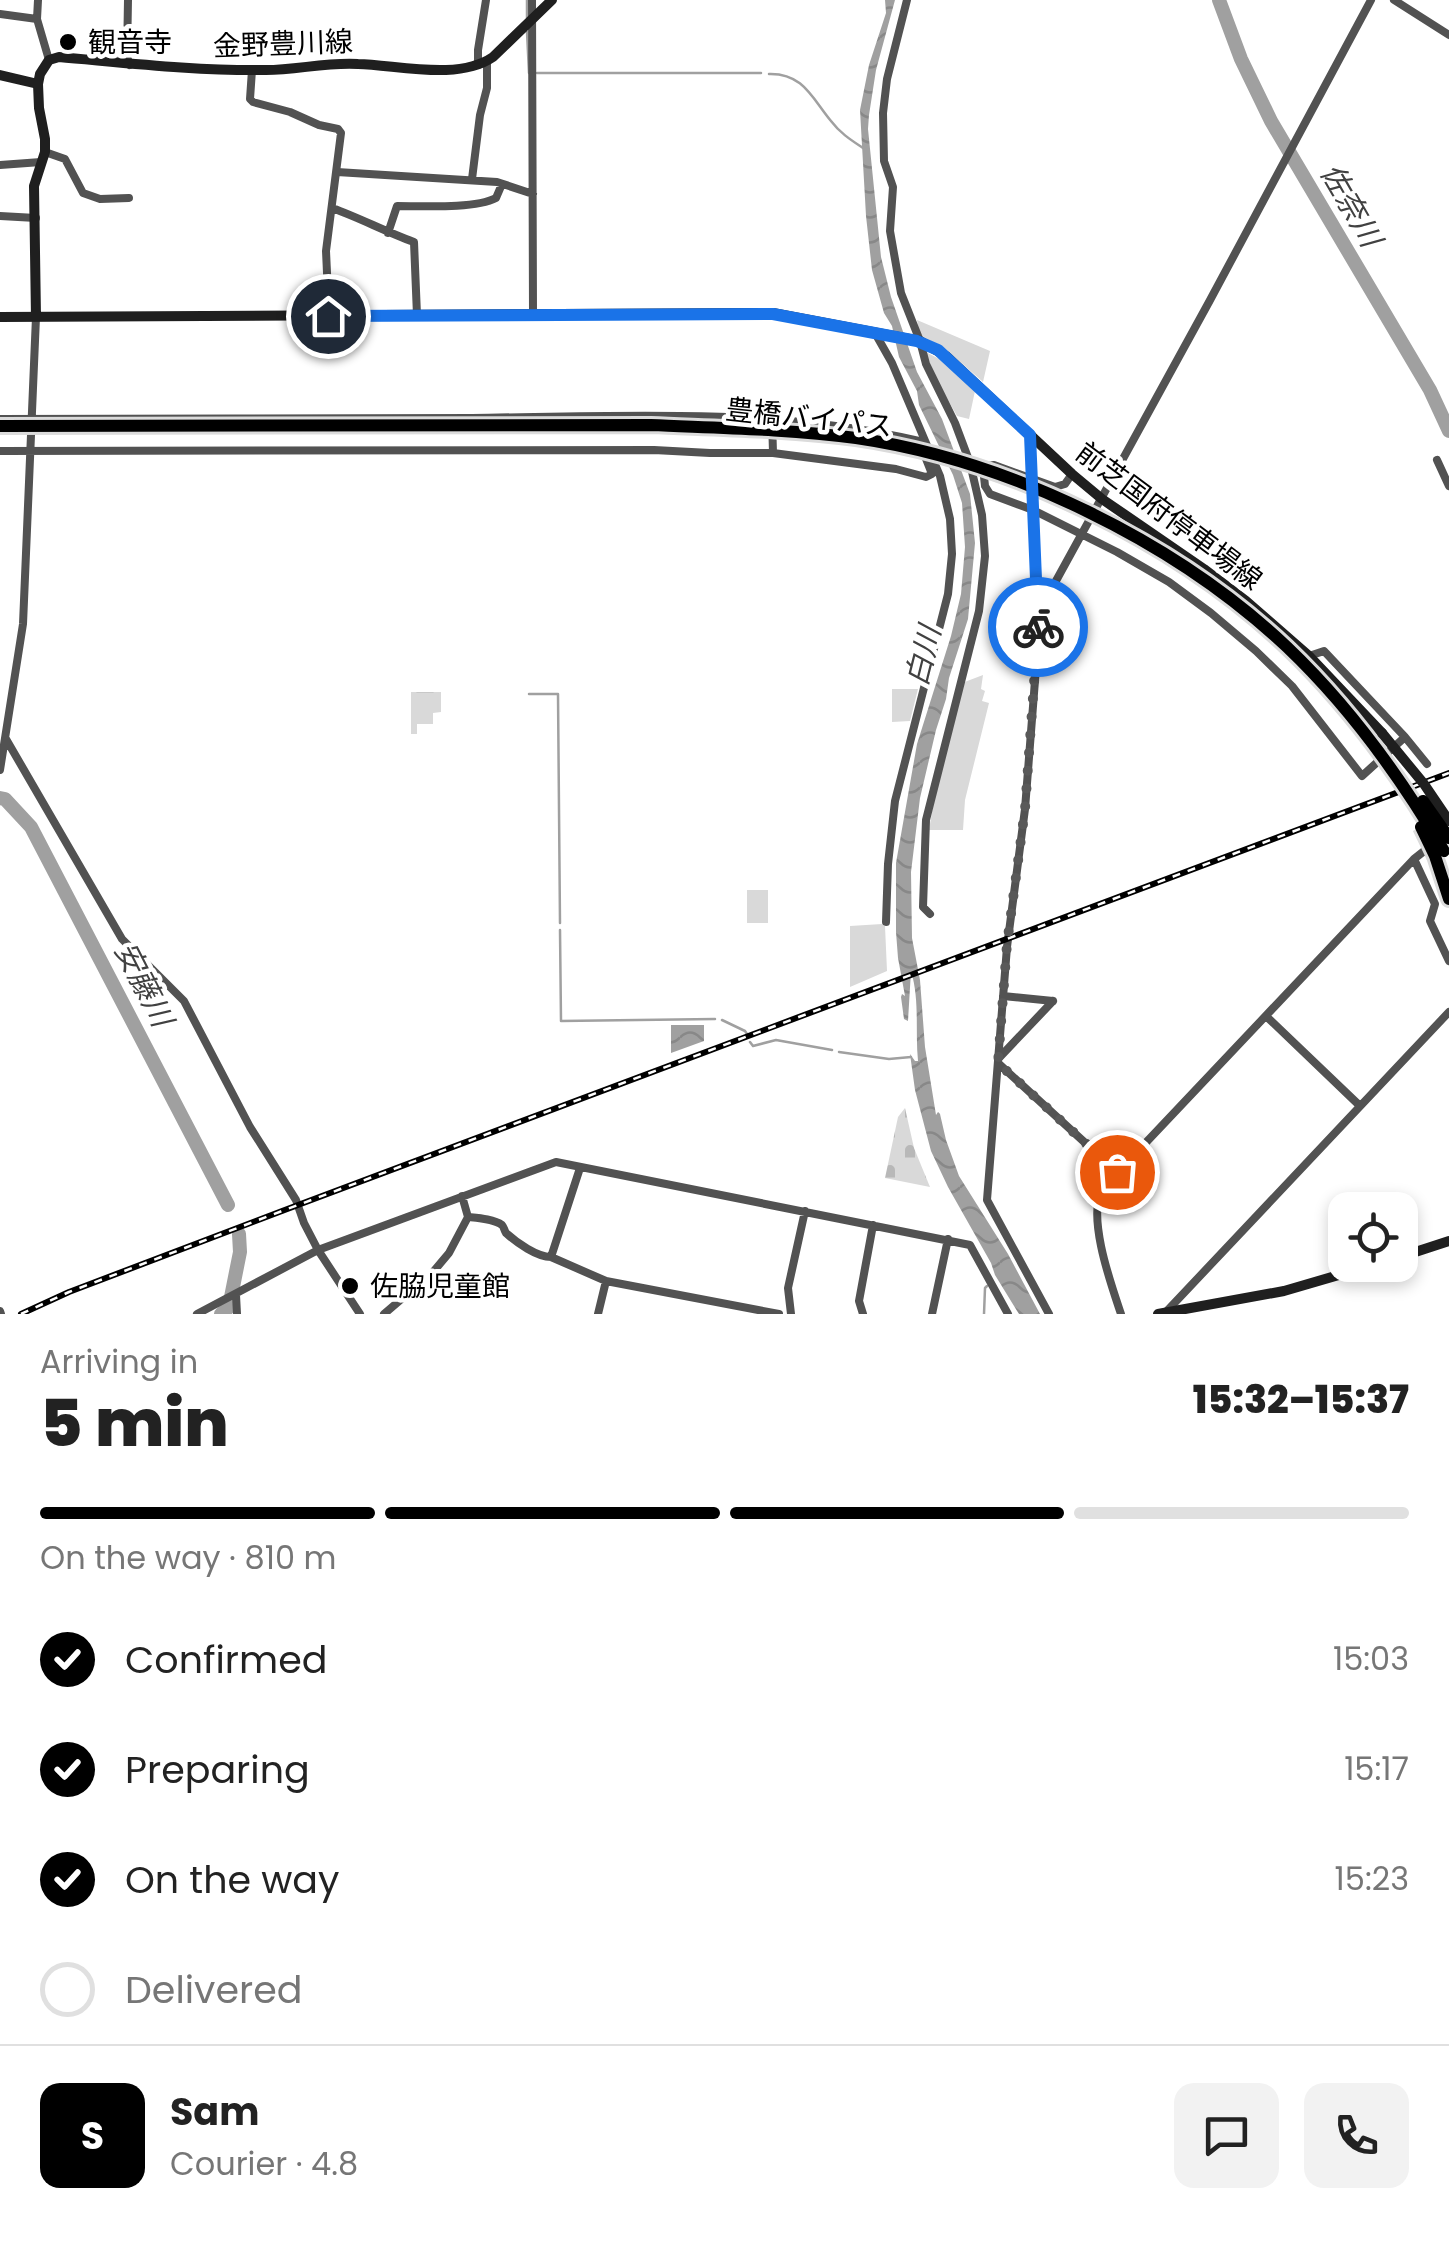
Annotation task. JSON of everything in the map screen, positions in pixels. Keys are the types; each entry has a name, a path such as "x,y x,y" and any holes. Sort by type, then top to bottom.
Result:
{"highway":[{"name":"豊橋バイパス","path":"0,429 651,425 749,429 857,438 982,470 1046,492 1103,518 1198,576 1287,646 1336,698 1404,784 1444,849 1449,871"},
{"name":"豊橋バイパス","path":"0,429 746,433 854,444 932,460 1044,498 1100,523 1223,600 1330,700 1373,750 1444,849"},
{"path":"1444,849 1449,899"}],"main road":[{"path":"482,63 552,0"},
{"name":"金野豊川線","path":"49,60 252,70 322,64 459,70 482,63"},
{"path":"0,317 36,317 34,186 43,157 38,84 49,60"},
{"path":"0,75 38,84"},
{"name":"前芝国府停車場線","path":"36,317 773,314 918,341 946,356 1102,499 1204,569 1308,656 1382,733 1449,821"},
{"path":"1418,1251 1449,1241"},
{"path":"1161,1313 1284,1291 1328,1278"}],"street":[{"path":"38,0 37,18 49,60"},
{"path":"128,0 130,65"},
{"path":"472,179 487,88 482,63 486,0"},
{"path":"532,0 533,314"},
{"path":"908,0 887,80 883,113 884,161 893,187 890,231 901,293 926,364 970,463 982,515 985,556 979,611 926,820 923,908 930,914"},
{"path":"1038,614 1371,0"},
{"path":"1394,0 1409,4 1449,34"},
{"path":"0,14 37,18"},
{"path":"252,70 253,102 338,129 341,134 326,251 328,316"},
{"path":"0,165 43,157 65,158 83,193 100,199 129,198"},
{"path":"336,172 472,179 533,194"},
{"path":"388,233 397,206 488,202 496,198 502,184"},
{"path":"332,208 414,242 417,314"},
{"path":"0,216 36,218"},
{"path":"0,770 23,624 36,317"},
{"path":"878,334 940,476 950,518 952,554 948,594 895,801 886,922"},
{"path":"654,450 655,415"},
{"path":"534,417 535,451"},
{"path":"0,418 772,418 919,441 932,474 926,477 896,466 773,453 654,450 0,451"},
{"path":"772,418 773,453"},
{"path":"330,419 330,450"},
{"path":"1030,435 1038,642 1025,809 1008,939 988,1200 1050,1314"},
{"path":"896,436 896,450"},
{"path":"1437,460 1449,486"},
{"path":"1072,474 1065,484 1055,487 994,465 983,467 984,486 990,494 1082,534 1169,582 1256,651 1292,686 1362,776 1406,737"},
{"path":"1256,651 1277,629"},
{"path":"1308,656 1324,651 1428,764"},
{"path":"6,739 122,939 184,1001 250,1127 296,1200 318,1250 360,1314"},
{"path":"1121,1314 1103,1258 1097,1202 1102,1189 1414,859 1444,849"},
{"path":"1414,859 1435,904 1430,921 1449,961"},
{"path":"998,1061 1053,1001 1003,996"},
{"path":"1161,1313 1449,1012"},
{"path":"1266,1016 1360,1105"},
{"path":"998,1061 1117,1172"},
{"path":"204,1313 318,1250 556,1162 970,1245 1008,1314"},
{"path":"551,1257 580,1168"},
{"path":"384,1314 434,1272 449,1252 468,1218 462,1196"},
{"path":"790,1314 788,1288 804,1211"},
{"path":"468,1218 501,1224 538,1255 606,1281 779,1314"},
{"path":"862,1314 859,1301 873,1225"},
{"path":"932,1314 948,1239"},
{"path":"598,1314 606,1281"},
{"path":"233,1296 237,1314"}],"green space":[{"path":"96,32 125,33 123,58 92,56"},
{"path":"917,320 990,351 983,382 941,345 920,337"},
{"path":"924,351 943,361 975,391 969,419 957,416"},
{"path":"983,675 982,701 989,703 965,800 963,830 929,830 962,683"},
{"path":"892,689 918,689 910,721 892,722"},
{"path":"411,692 441,692 441,712 433,713 433,724 417,724 417,734 411,734"},
{"path":"747,890 768,890 768,923 747,923"},
{"path":"882,924 887,971 850,987 850,926"},
{"path":"905,1108 914,1148 930,1187 885,1178 898,1117"}],"water":[{"path":"885,0 895,0 876,70 868,129 881,257 917,372 942,419 970,494 975,543 968,619 949,678 920,798 911,872 912,938 936,1115 940,1114 959,1176 1040,1314 1019,1314 931,1151 910,1054 918,1061 911,971 908,1021 904,1019 901,997 905,996 896,932 896,863 917,744 961,594 965,547 962,503 953,475 899,357 872,270 860,110 886,13"},
{"path":"671,1025 704,1025 704,1041 671,1053"}],"waterway":[{"path":"527,0 527,18"},
{"name":"佐奈川","path":"1219,0 1241,59 1271,121 1430,390 1449,431"},
{"path":"527,32 529,73"},
{"path":"537,73 761,73"},
{"path":"769,74 799,82 838,129 863,148"},
{"path":"529,694 558,694 560,923"},
{"name":"安藤川","path":"0,798 31,827 228,1205"},
{"path":"560,930 561,1021 715,1019"},
{"path":"722,1020 747,1034"},
{"path":"750,1042 753,1046 776,1040 832,1050"},
{"path":"839,1052 889,1059 911,1057"},
{"name":"安藤川","path":"221,1314 230,1302 240,1252 239,1234"},
{"path":"984,1314 987,1286"}],"railway":[{"path":"21,1314 282,1211 1449,773"}],"way so far":[{"path":"1038,627 1025,809 1007,944 998,1063 1117,1172"}],"place":[{"name":"観音寺","path":"68,42"},
{"name":"佐脇児童館","path":"350,1286"}],"route":[{"path":"328,316 773,314 920,342 946,356 1030,435 1038,627"}],"water label":[{"name":"白川","path":"923,656"}]}
